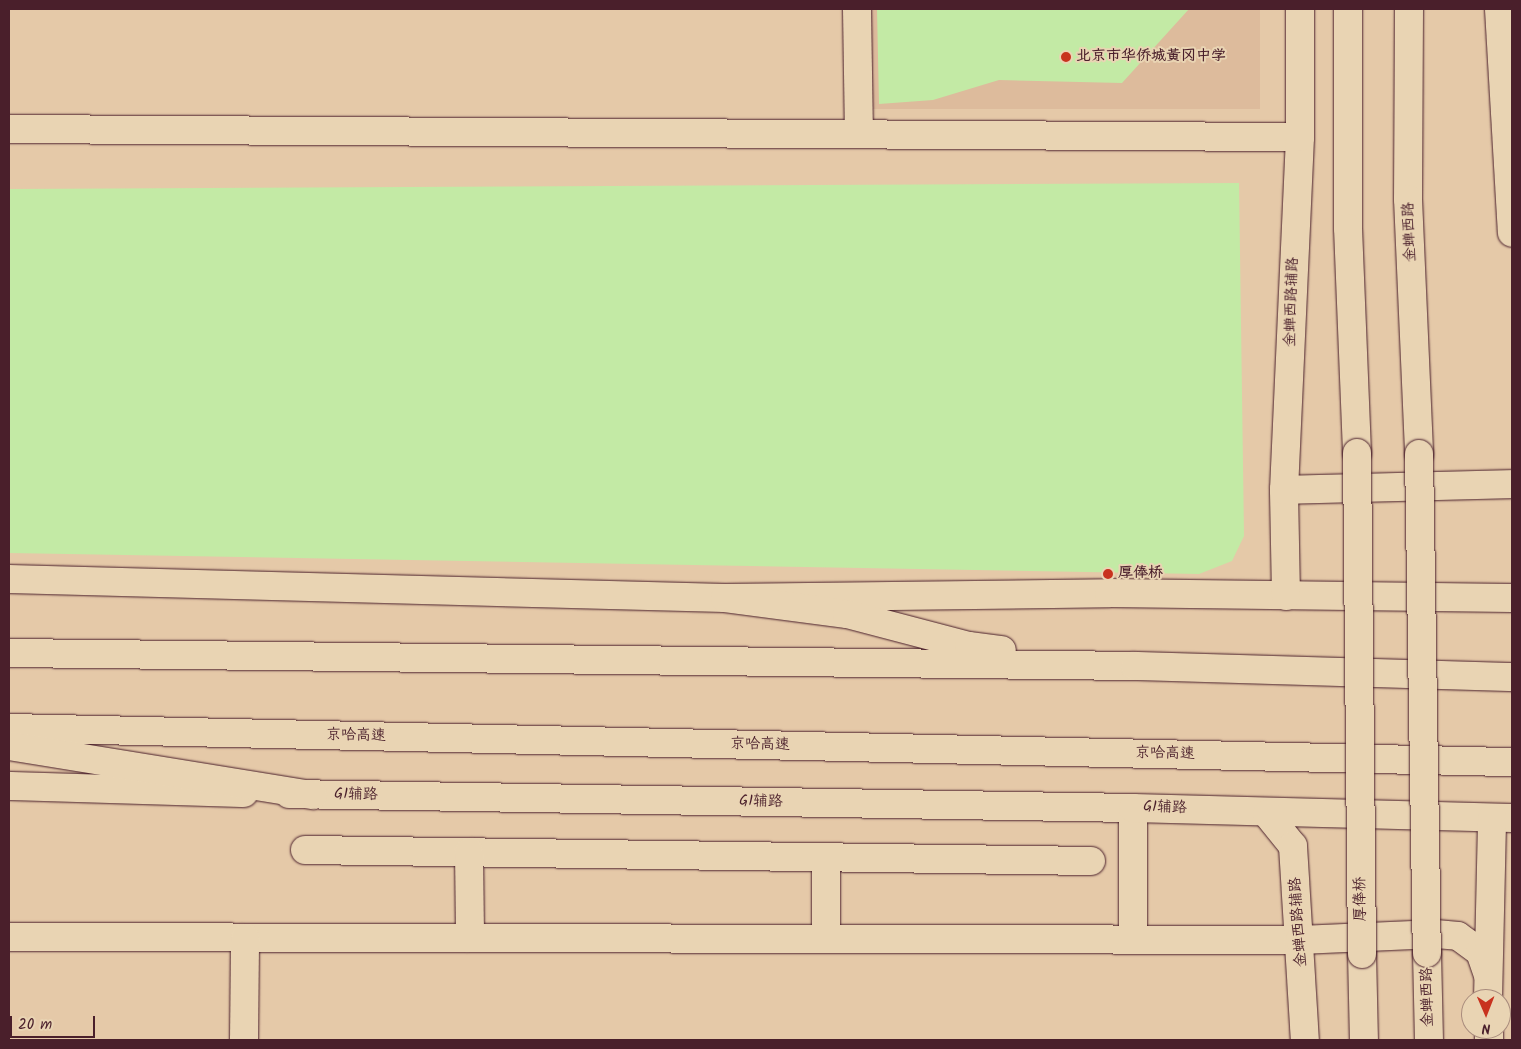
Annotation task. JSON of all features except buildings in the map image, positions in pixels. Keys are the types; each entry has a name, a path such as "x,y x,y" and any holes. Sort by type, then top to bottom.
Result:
{"main road":[{"path":"858,9 859,133"},
{"name":"金蝉西路辅路","path":"1286,596 1284,490 1300,137 1300,9"},
{"name":"厚俸桥","path":"1348,9 1348,228 1357,453 1364,1040"},
{"name":"金蝉西路","path":"1409,9 1408,200 1419,454 1429,1040"},
{"path":"1499,9 1512,233"},
{"path":"9,129 1300,137"},
{"path":"1284,490 1512,484"},
{"path":"9,579 725,598 1109,593 1512,598"},
{"path":"725,598 847,614 969,646 1135,666"},
{"path":"9,653 1135,666 1512,677"},
{"name":"京哈高速","path":"9,728 1512,762"},
{"path":"9,746 313,795"},
{"name":"G1辅路","path":"9,786 313,795 1133,808 1267,814 1502,818"},
{"path":"1133,808 1133,939"},
{"name":"金蝉西路辅路","path":"1267,814 1293,846 1305,1040"},
{"path":"1488,987 1502,818"},
{"path":"305,850 1091,861"},
{"path":"469,852 470,938"},
{"path":"826,858 826,939"},
{"path":"9,937 1300,940 1436,934 1458,936 1480,952 1488,987"},
{"path":"244,1040 245,938"}],"shaded area":[{"name":"北京市华侨城黄冈中学","path":"869,9 1260,9 1260,109 869,109"}],"green space":[{"path":"877,9 1189,9 1122,83 999,80 933,100 879,104"},
{"path":"1239,183 1244,536 1232,561 1199,574 9,553 9,189"}],"place":[{"name":"北京市华侨城黄冈中学","path":"1066,57"},
{"name":"厚俸桥","path":"1108,574"}]}
